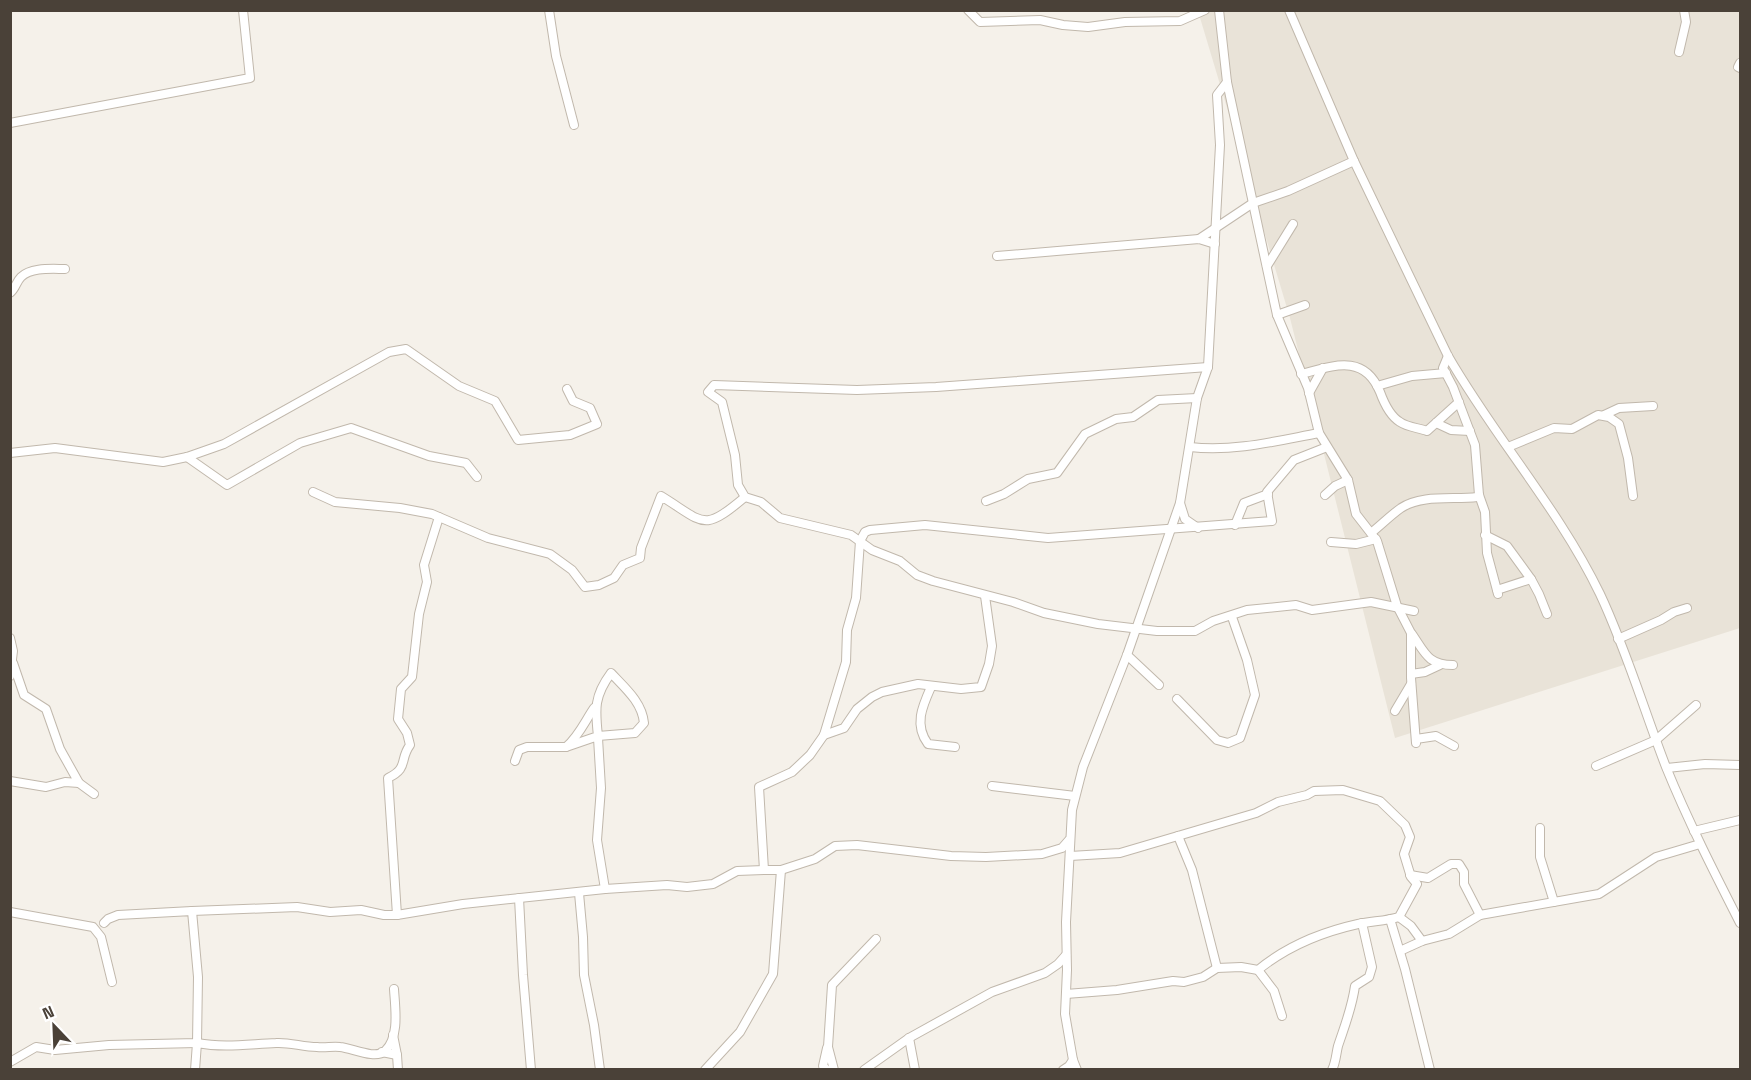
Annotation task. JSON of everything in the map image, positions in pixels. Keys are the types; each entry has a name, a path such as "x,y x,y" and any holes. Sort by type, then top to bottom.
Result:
{"street":[{"path":"10,123 250,78 243,10"},
{"path":"549,10 556,56 574,126"},
{"path":"968,10 980,22 1040,20 1088,27 1125,22 1180,21 1205,10"},
{"path":"1219,10 1227,82 1277,315 1309,393 1319,433 1348,480 1356,514 1382,552 1397,606 1411,633 1430,658 1440,665"},
{"path":"1289,10 1354,161 1448,356 1465,386 1574,546 1600,594 1667,768 1700,844 1740,923"},
{"path":"1679,52 1686,22 1684,10"},
{"path":"1740,63 1738,67 1740,68"},
{"path":"1077,1070 1073,1060 1065,1014 1069,840 1075,796 1083,766 1126,655 1180,503 1197,398 1209,367 1220,145 1217,94 1227,82"},
{"path":"1199,239 1252,203 1288,191 1354,161"},
{"path":"1267,266 1293,224"},
{"path":"997,255 1199,239 1215,244"},
{"path":"10,293 24,274 32,271 65,269"},
{"path":"1277,315 1305,305"},
{"path":"10,453 55,448 163,462 188,457 224,444 389,352 406,349 459,386 495,401 518,440 570,435 597,424 590,408 573,401 567,389"},
{"path":"1448,356 1443,368 1475,445 1479,495 1485,512 1487,553 1497,592 1531,579"},
{"path":"1301,374 1340,364 1361,368 1375,379 1386,407 1400,423 1427,431 1459,402"},
{"path":"1209,367 936,387 857,390 714,385 708,392 722,402 735,455 738,485 745,497 761,502 780,518 851,535 872,550 908,566 917,575 933,581 1013,602 1044,614 1098,624 1157,631 1195,631 1213,621 1247,610 1296,605 1312,610 1364,602 1397,606 1414,611"},
{"path":"1309,393 1323,368"},
{"path":"1377,386 1412,376 1446,373"},
{"path":"986,501 1004,494 1028,479 1058,473 1085,434 1116,419 1132,417 1158,400 1197,398"},
{"path":"1508,447 1554,429 1572,429 1619,408 1653,406"},
{"path":"1602,416 1609,417 1619,424 1628,458 1633,496"},
{"path":"1436,423 1451,430 1470,431"},
{"path":"188,457 227,485 300,443 351,428 429,456 466,462 477,477"},
{"path":"1190,447 1241,448 1319,433"},
{"path":"1235,525 1244,503 1268,494 1294,460 1327,447"},
{"path":"1325,495 1335,486 1348,480"},
{"path":"313,492 335,502 400,508 439,517 488,538 550,555 572,570 585,587 599,585 614,578 624,565 640,558 641,548 661,496 697,520 708,522 725,513 745,497"},
{"path":"764,870 759,787 792,772 810,755 824,735 846,663 847,630 856,598 860,541 865,532 909,526 981,530 1048,538 1235,525 1272,521 1268,494"},
{"path":"1331,542 1356,544 1373,536 1402,507 1440,498 1469,498 1479,495"},
{"path":"1180,503 1185,519 1199,528"},
{"path":"397,915 388,778 399,772 410,745 407,733 398,719 401,689 412,677 419,614 427,582 424,565 439,517"},
{"path":"1485,536 1508,546 1531,579 1547,614"},
{"path":"824,735 844,728 857,709 877,694 918,684 931,687 981,687 992,646 985,596"},
{"path":"1618,639 1687,608"},
{"path":"1177,699 1217,740 1228,743 1240,738 1255,695 1248,660 1232,616"},
{"path":"1411,633 1411,674 1416,741 1436,736 1454,746"},
{"path":"10,638 13,663 24,695 46,710 60,749 79,783 94,794"},
{"path":"1126,655 1159,685"},
{"path":"10,676 13,663"},
{"path":"1411,674 1425,672 1440,665 1453,665"},
{"path":"515,761 519,750 527,747 566,747 598,736 635,733 644,723 643,711 611,674 605,681 594,708 577,738 566,747"},
{"path":"1395,711 1412,683"},
{"path":"931,687 923,704 919,722 922,735 928,744 955,747"},
{"path":"1596,766 1656,740 1696,705"},
{"path":"594,708 601,788 597,840 605,889"},
{"path":"1667,768 1705,764 1740,765"},
{"path":"10,781 46,787 65,782 79,783"},
{"path":"992,786 1075,796"},
{"path":"1070,856 1120,853 1256,813 1278,802 1314,791 1343,790 1380,801 1405,825 1410,837 1404,854 1410,874 1417,884 1399,917 1332,931 1290,947 1258,970"},
{"path":"1694,831 1740,820"},
{"path":"1540,828 1540,857 1554,902"},
{"path":"1178,836 1192,870 1217,968"},
{"path":"10,912 93,927 118,915 192,911 297,907 330,912 361,910 397,915 463,904 605,889 713,884 737,870 781,870 815,859 835,846 857,845 951,856 986,857 1042,854 1062,848 1069,840"},
{"path":"1400,951 1422,941 1449,934 1480,915 1599,894 1656,857 1700,844"},
{"path":"1410,874 1428,878 1451,864 1459,864 1464,872 1464,884 1480,915"},
{"path":"705,1070 740,1032 773,974 781,870"},
{"path":"579,893 584,975 600,1070"},
{"path":"519,898 531,1070"},
{"path":"192,911 198,977 195,1070"},
{"path":"1399,917 1411,926 1422,941"},
{"path":"1390,919 1430,1070"},
{"path":"101,937 104,923"},
{"path":"1332,1070 1352,1008 1355,986 1370,977 1372,967 1362,923"},
{"path":"93,927 101,937 112,982"},
{"path":"824,1068 828,1047 832,985 876,939"},
{"path":"864,1070 909,1038 992,992 1045,973 1066,955"},
{"path":"1066,994 1117,990 1173,981 1184,982 1203,977 1217,968 1241,967 1258,970 1274,991 1282,1016"},
{"path":"382,1052 385,1051 396,1031 394,989"},
{"path":"393,1035 398,1070"},
{"path":"909,1038 915,1070"},
{"path":"10,1062 36,1047 56,1050 109,1045 197,1043 235,1047 279,1043 319,1048 339,1047 371,1054 382,1052 397,1055"},
{"path":"828,1047 834,1070"},
{"path":"1063,1070 1073,1060"}],"shaded area":[{"path":"1198,11 1740,11 1740,628 1395,738 1290,318"}]}
